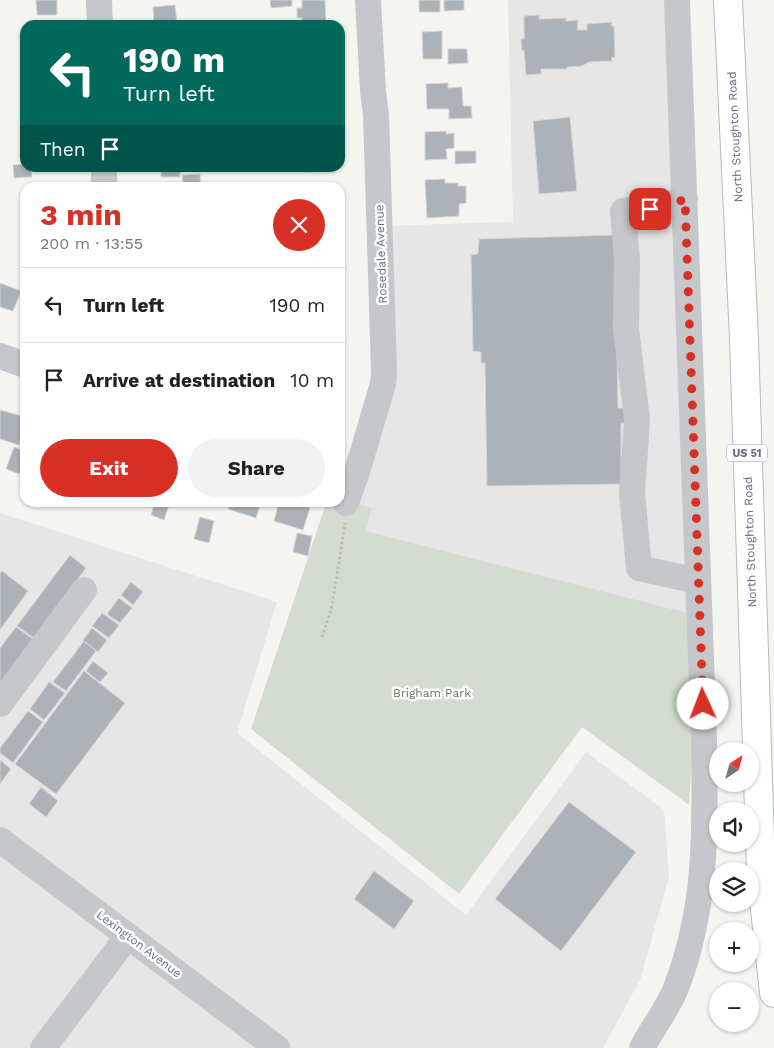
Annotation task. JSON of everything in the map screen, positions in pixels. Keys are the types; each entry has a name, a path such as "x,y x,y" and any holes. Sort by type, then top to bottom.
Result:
{"main road":[{"name":"North Stoughton Road","path":"728,0 743,329 761,872 769,917 774,993"}],"street":[{"path":"99,0 100,20"},
{"name":"Rosedale Avenue","path":"346,503 348,472 383,384 385,361 376,116 368,0"},
{"path":"642,1048 675,990 697,918 705,834 704,740 677,0"},
{"path":"685,199 663,208 623,212 627,261 626,329 637,420 632,493 639,568 698,581"},
{"path":"0,356 20,363"},
{"path":"0,704 84,590"},
{"name":"Lexington Avenue","path":"0,840 277,1048"},
{"path":"43,1048 128,936"}],"path":[{"path":"322,637 332,606 345,527 346,503"}],"shaded area":[{"path":"508,0 677,0 700,616 366,531 346,503 383,384 380,226 513,222"},
{"path":"0,513 277,602 237,733 466,915 586,752 664,810 669,877 640,980 603,1048 0,1048"}],"green space":[{"name":"Brigham Park","path":"345,502 372,508 366,531 700,616 689,805 582,727 459,894 251,729 325,507 345,507"}],"building":[{"path":"36,0 57,0 57,15 37,15"},
{"path":"270,0 292,0 292,6 271,8"},
{"path":"302,0 325,0 326,20 302,20 302,18 297,18 297,8 302,8"},
{"path":"419,0 440,0 440,12 419,12"},
{"path":"444,0 464,0 464,10 444,11"},
{"path":"175,5 176,20 154,20 153,7"},
{"path":"539,15 539,19 566,18 566,21 578,20 577,30 587,30 587,24 612,22 611,26 614,26 615,58 612,57 612,61 589,62 582,66 567,67 567,69 541,69 541,74 526,75 521,39 524,39 524,16"},
{"path":"442,31 442,59 423,59 422,32"},
{"path":"448,49 467,49 468,63 448,64"},
{"path":"448,83 448,88 462,87 463,106 471,106 472,118 449,119 449,109 427,109 426,84"},
{"path":"570,117 577,191 539,194 533,121"},
{"path":"446,131 446,134 454,133 454,148 446,149 447,159 425,160 425,132"},
{"path":"455,151 476,151 476,163 455,164"},
{"path":"20,164 20,172 31,172 32,177 14,178 13,165"},
{"path":"161,172 180,172 180,177 161,177"},
{"path":"200,174 201,182 183,182 182,175"},
{"path":"445,179 445,183 458,183 458,186 466,186 466,203 459,204 459,216 427,218 425,180"},
{"path":"615,235 618,408 632,408 632,423 621,423 621,484 487,486 485,363 481,363 481,352 473,351 471,255 478,254 479,239"},
{"path":"0,283 20,291 13,311 0,307"},
{"path":"0,410 20,416 19,445 0,439"},
{"path":"14,447 20,449 19,474 6,469"},
{"path":"153,507 168,507 164,520 151,515"},
{"path":"229,507 259,507 256,518 228,509"},
{"path":"278,507 310,508 303,530 274,521"},
{"path":"200,517 214,521 209,543 194,539"},
{"path":"297,533 312,536 308,556 293,552"},
{"path":"70,555 86,568 34,638 17,626"},
{"path":"2,571 28,591 0,630 0,573"},
{"path":"131,582 143,592 133,605 121,595"},
{"path":"119,598 132,608 120,623 107,614"},
{"path":"102,613 119,625 109,638 92,626"},
{"path":"16,627 33,639 0,683 0,648"},
{"path":"92,628 107,640 98,652 83,640"},
{"path":"84,641 96,651 66,691 53,682"},
{"path":"93,661 108,673 100,682 86,671"},
{"path":"84,671 125,703 56,794 15,764"},
{"path":"49,682 65,693 44,720 30,709"},
{"path":"28,711 43,722 13,763 0,753 0,748"},
{"path":"0,760 11,769 0,784"},
{"path":"41,787 58,801 46,817 29,804"},
{"path":"569,802 636,852 561,951 495,899"},
{"path":"374,871 414,901 394,929 354,899"}],"route":[{"path":"650,209 663,208 685,199 703,704"}]}
